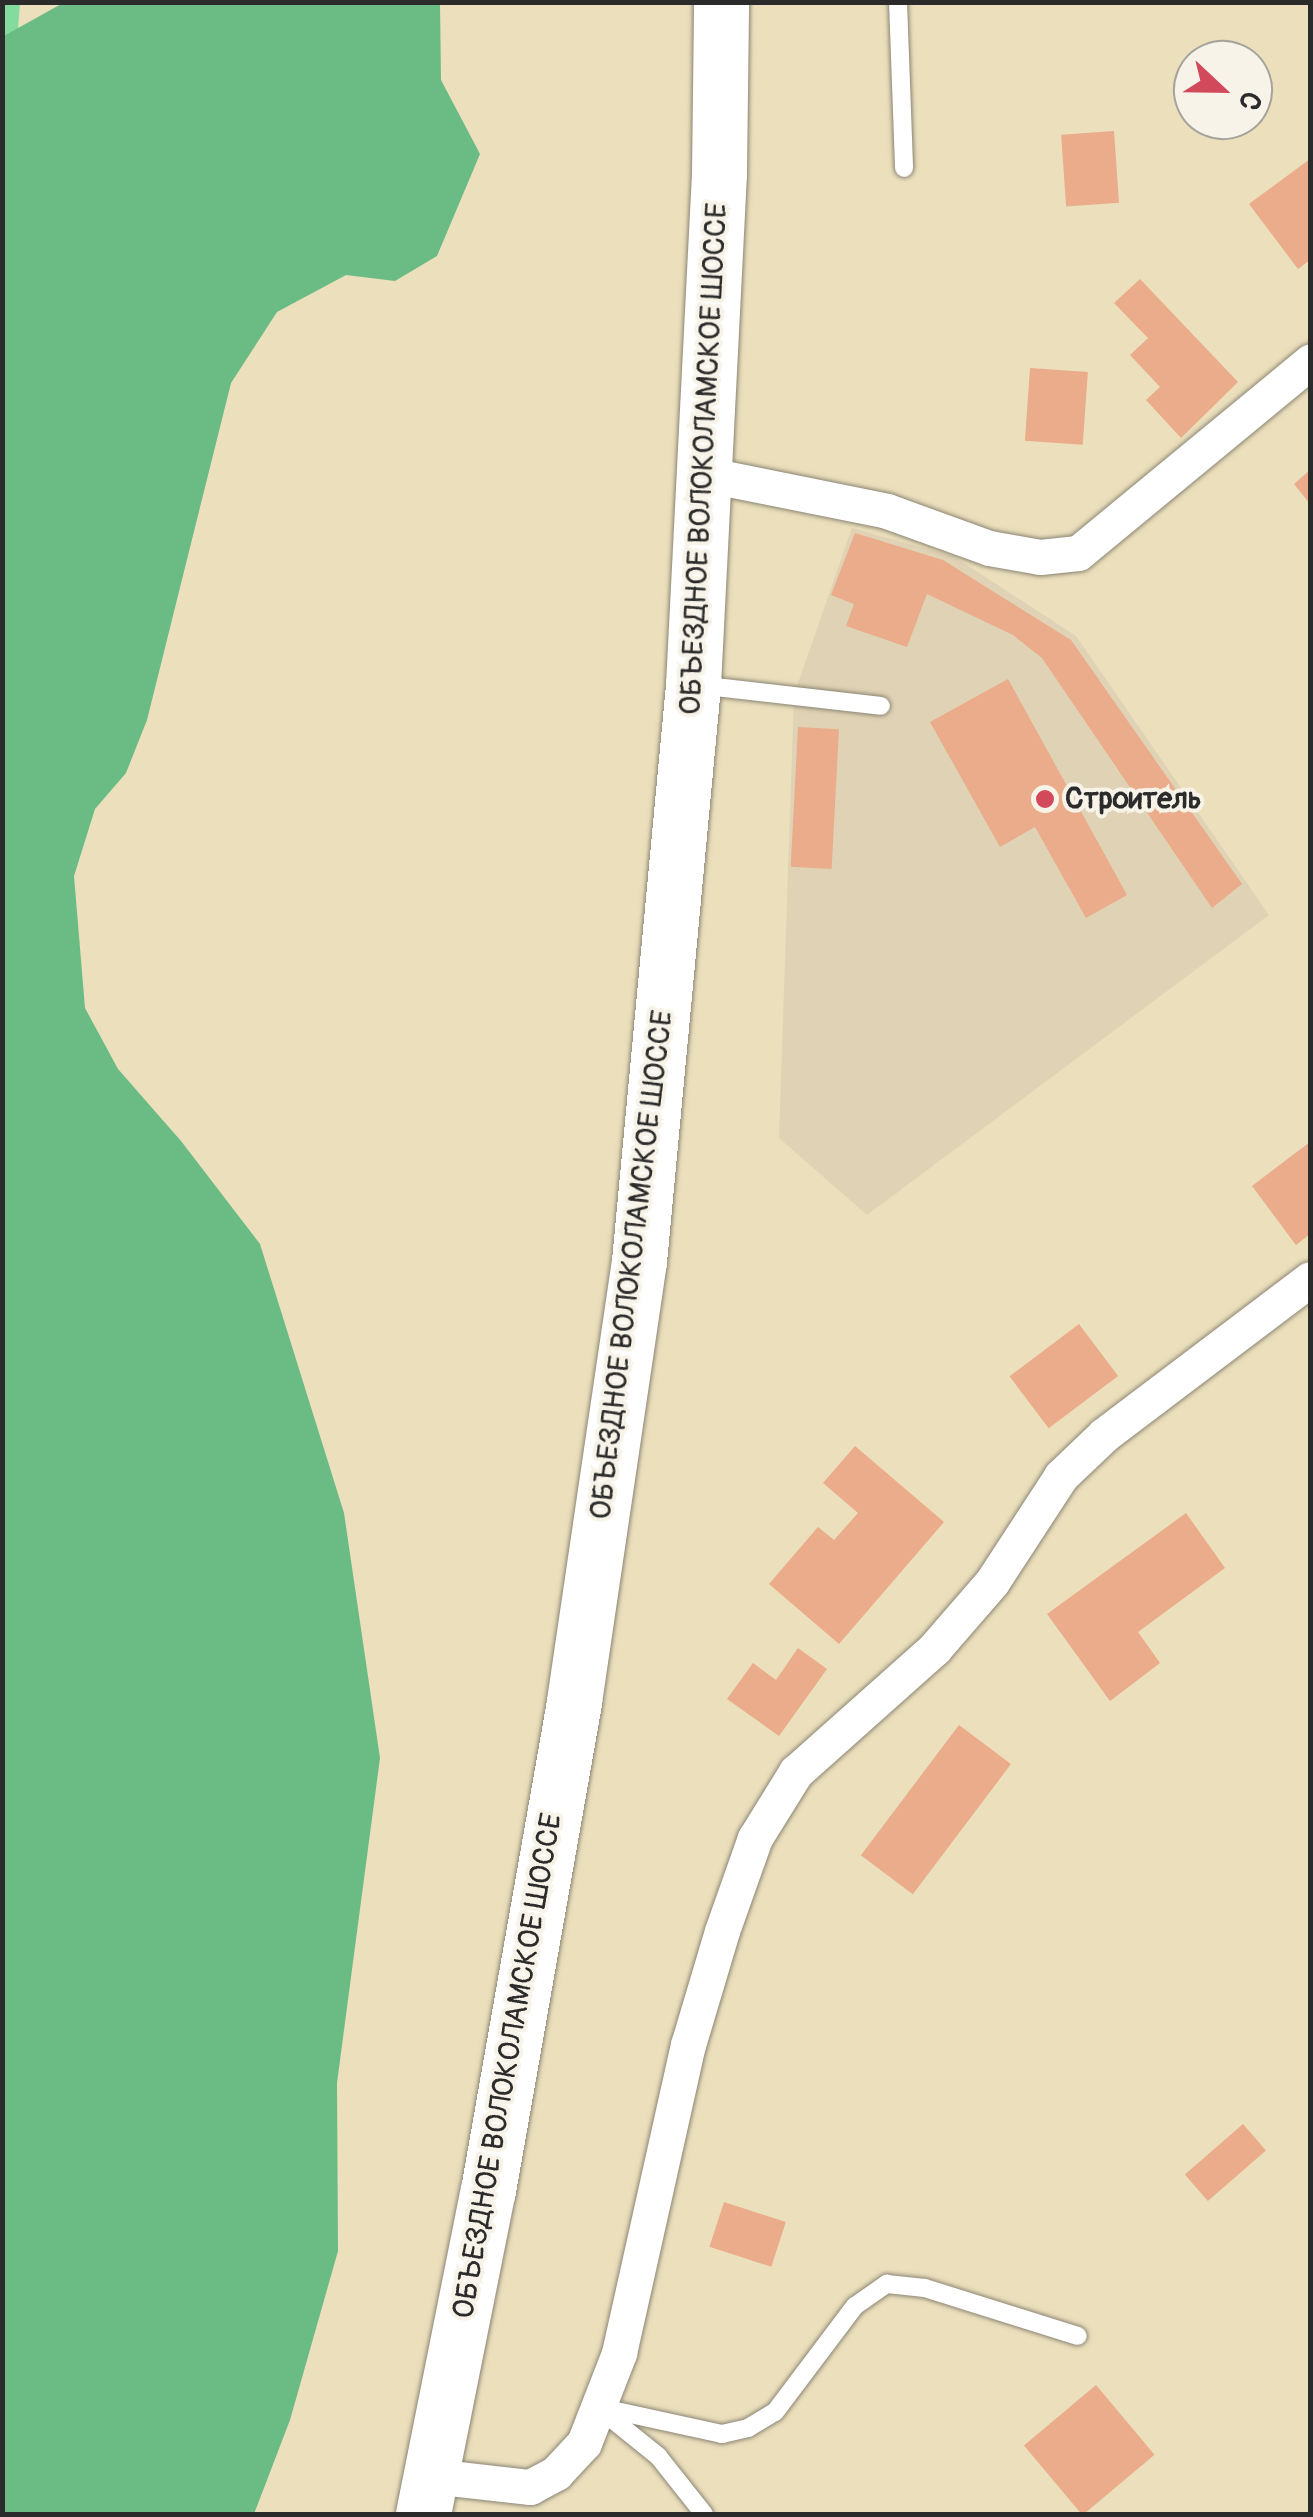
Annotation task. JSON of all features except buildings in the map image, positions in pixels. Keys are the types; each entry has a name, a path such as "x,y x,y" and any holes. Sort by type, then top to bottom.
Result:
{"main road":[{"name":"ОБЪЕЗДНОЕ ВОЛОКОЛАМСКОЕ ШОССЕ","path":"427,2495 570,1721 636,1280 693,684 720,173 721,2"}],"street":[{"path":"704,474 887,511 989,548 1040,557 1078,553 1310,362"},
{"path":"427,2495 530,2487 556,2473 584,2443 619,2353 688,2045 735,1894 755,1838 796,1772 934,1649 992,1582 1062,1476 1104,1435 1310,1279"}],"lane":[{"path":"898,2 904,168"},
{"path":"693,684 881,706"},
{"path":"598,2407 722,2434 748,2428 775,2412 855,2306 888,2284 926,2288 1078,2336"},
{"path":"598,2407 658,2456 704,2514"}],"shaded area":[{"path":"852,528 953,556 1076,636 1269,915 867,1215 779,1138 794,695"}],"green space":[{"path":"3,2 20,3 18,29 3,37"},
{"path":"63,3 440,3 441,80 480,154 437,256 395,281 346,275 277,312 231,383 147,720 126,773 95,809 74,876 85,1008 118,1069 181,1141 260,1244 344,1513 380,1758 337,2083 338,2251 290,2420 254,2514 3,2514 2,37"}],"place":[{"name":"Строитель","path":"1045,799"}]}
